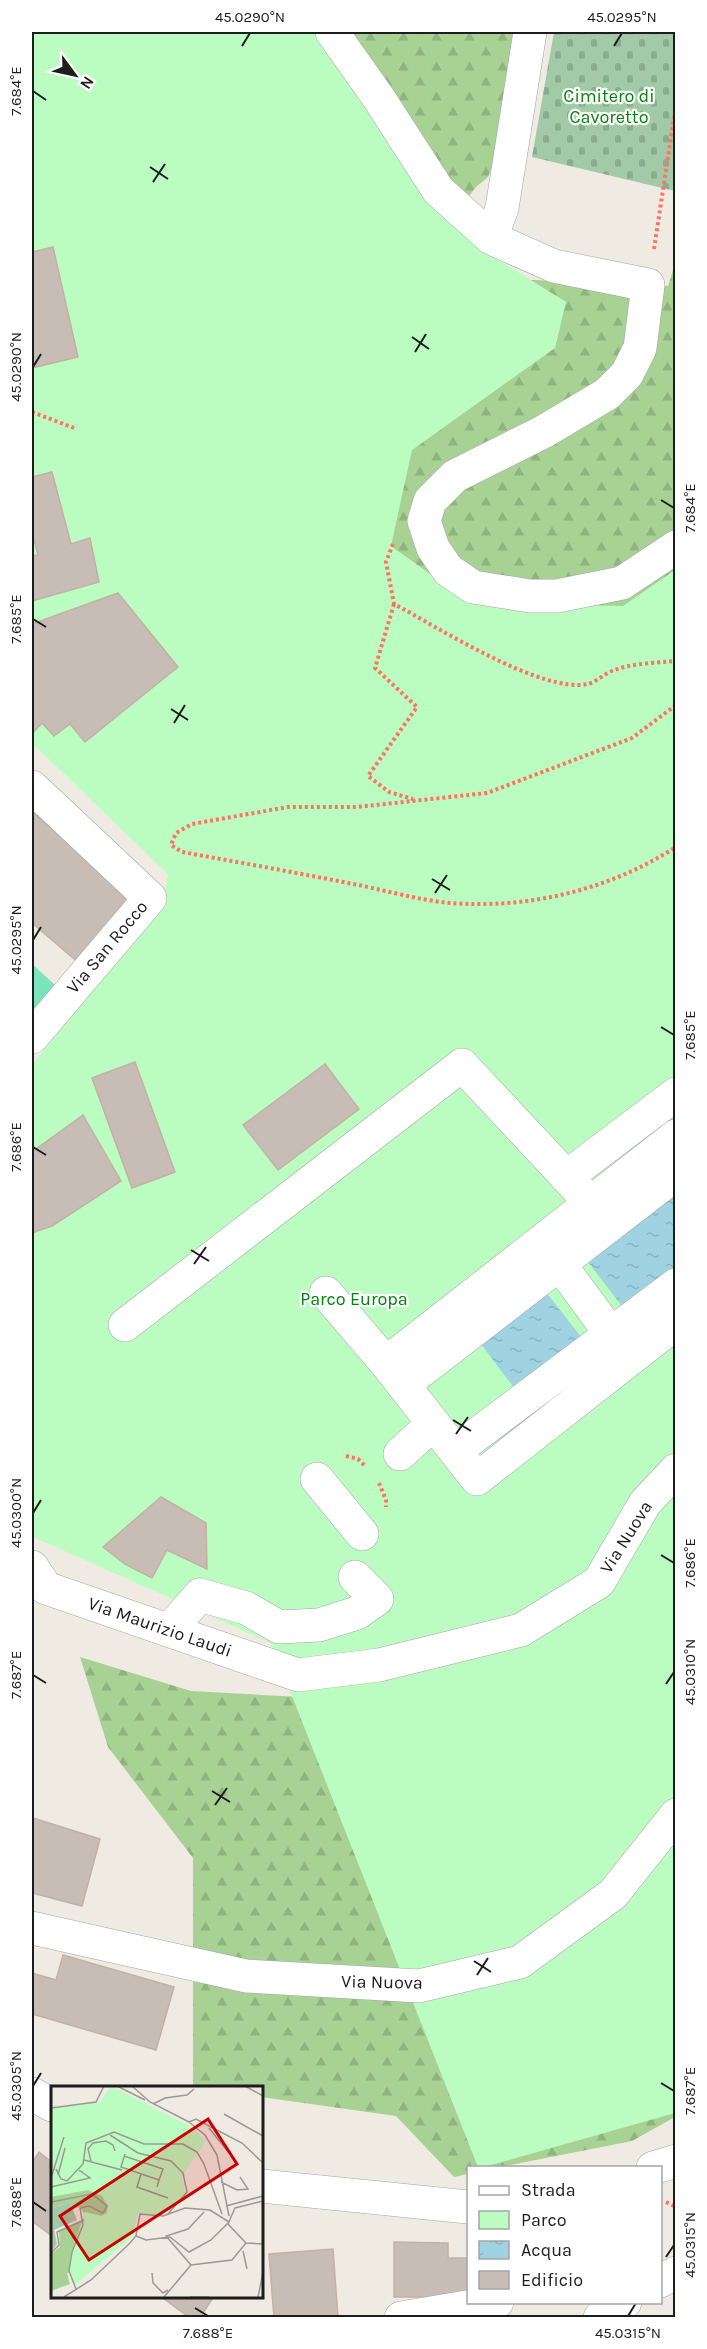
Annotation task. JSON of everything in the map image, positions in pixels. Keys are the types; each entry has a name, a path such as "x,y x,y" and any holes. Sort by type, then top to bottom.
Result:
{"street":[{"path":"332,32 378,97 438,190 490,238 554,266 648,285 640,348 627,374 607,394 570,416 455,476 430,501 424,521 433,548 448,570 473,587 530,596 557,596 622,583 675,547"},
{"path":"490,238 502,208 530,32"},
{"name":"Via San Rocco","path":"32,787 150,898 32,1037"},
{"path":"125,1325 462,1065 591,1203"},
{"path":"566,1177 675,1094"},
{"path":"551,1253 591,1203 675,1136"},
{"path":"395,1374 551,1253 675,1174"},
{"path":"551,1253 621,1347"},
{"path":"326,1293 395,1374 477,1479 621,1347 675,1285"},
{"path":"621,1347 675,1323"},
{"path":"400,1454 433,1424"},
{"name":"Via Nuova","path":"298,1675 379,1665 521,1630 598,1582 645,1503 675,1470"},
{"path":"317,1479 332,1514 362,1534"},
{"name":"Via Maurizio Laudi","path":"32,1567 46,1588 298,1675"},
{"path":"178,1620 200,1595 246,1608 279,1627 319,1625 357,1612 377,1599 355,1577"},
{"name":"Via Nuova","path":"32,1928 246,1976 419,1986 520,1962 613,1894 675,1815"},
{"path":"32,2094 51,2104"},
{"path":"659,2166 675,2161"},
{"path":"262,2186 467,2206"},
{"path":"662,2281 675,2273"},
{"path":"401,2318 485,2304"},
{"path":"600,2318 621,2304"}],"path":[{"path":"648,285 675,104"},
{"path":"32,412 74,428"},
{"path":"394,604 375,668 417,707 368,776 389,792 416,800"},
{"path":"645,663 675,661"},
{"path":"675,705 632,738 487,793 357,807 288,807 192,824 176,833 171,845 182,852 449,903 537,901 594,886 647,865 675,847"}],"green space":[{"name":"Parco Europa","path":"32,32 319,32 478,247 566,302 555,348 412,450 391,546 469,602 623,606 675,570 675,2113 488,2166 478,2166 271,1643 35,1538 32,1533 32,1065 163,903 168,874 32,743"},
{"path":"53,32 522,32 504,139 488,177 476,187 439,234 484,278 668,286 675,264 675,803 560,863"},
{"name":"Cimitero di Cavoretto","path":"554,32 675,32 675,191 532,157"},
{"path":"32,964 65,994 32,1033"},
{"path":"675,1574 675,2117 632,2141 505,2166 467,2166 467,2174 454,2177 396,2116 262,2097 262,2086 193,2086 193,1858 108,1747 80,1657 191,1691 426,1704"}],"water":[{"path":"675,1195 675,1271 624,1309 588,1262"},
{"path":"546,1292 585,1342 518,1393 480,1343"}],"building":[{"path":"53,247 78,357 32,368 32,252"},
{"path":"52,472 71,544 90,538 99,582 32,601 32,556 38,555 32,532 32,477"},
{"path":"118,593 178,667 85,742 70,724 54,736 42,723 32,734 32,624"},
{"path":"32,811 135,901 80,964 32,923"},
{"path":"135,1062 175,1172 132,1188 92,1078"},
{"path":"325,1064 359,1109 278,1170 243,1125"},
{"path":"83,1115 121,1181 52,1226 32,1233 32,1152"},
{"path":"161,1497 206,1523 207,1569 167,1550 152,1578 125,1564 103,1547"},
{"path":"33,1818 100,1839 82,1906 32,1893"},
{"path":"63,1955 174,1987 156,2050 32,2014 32,1973 56,1980"},
{"path":"39,2152 51,2161 51,2235 32,2221 32,2163"},
{"path":"394,2242 448,2243 448,2258 467,2258 467,2297 394,2297"},
{"path":"333,2249 338,2318 274,2318 269,2254"},
{"path":"163,2298 213,2298 200,2318 190,2318"}]}
